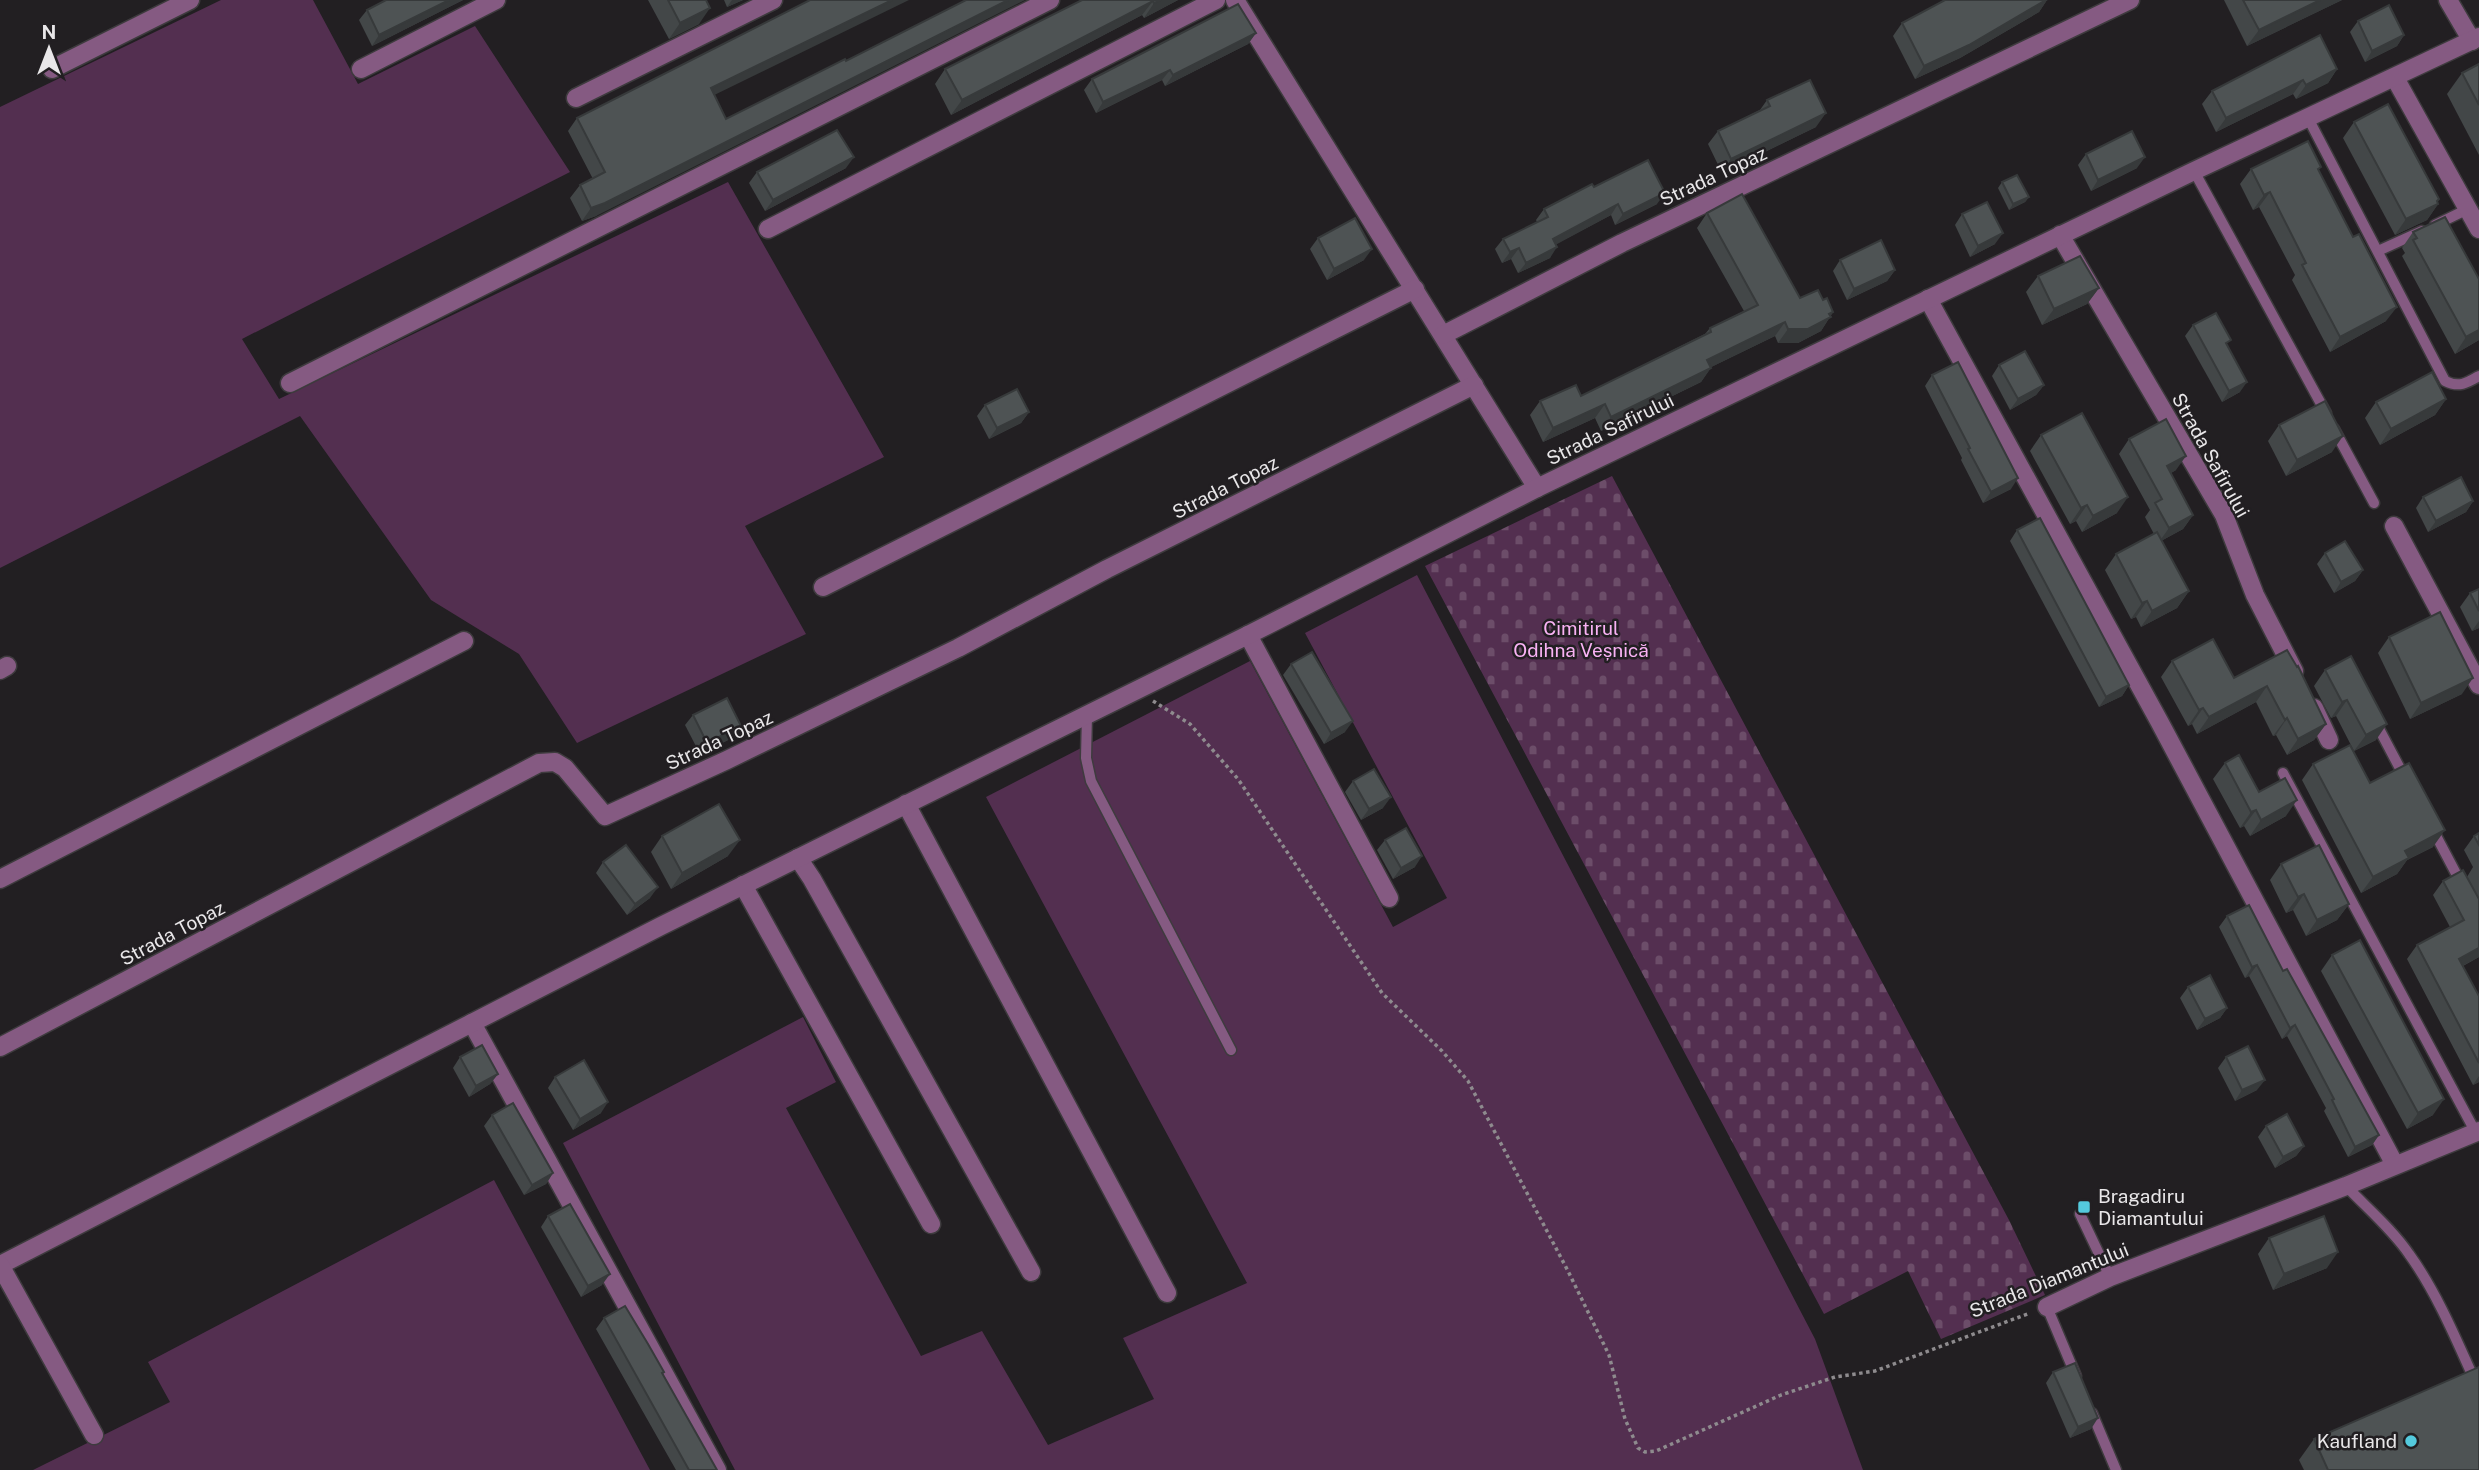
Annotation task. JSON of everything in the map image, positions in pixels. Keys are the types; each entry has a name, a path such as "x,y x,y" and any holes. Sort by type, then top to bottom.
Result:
{"street":[{"path":"52,69 190,0"},
{"path":"361,69 496,0"},
{"path":"576,98 773,0"},
{"path":"290,383 1051,0"},
{"path":"768,229 1216,0"},
{"path":"1235,0 1537,488"},
{"name":"Strada Topaz","path":"1443,335 1622,243 2130,0"},
{"path":"2448,0 2476,39"},
{"name":"Strada Safirului","path":"0,1265 743,885 1128,692 1248,635 1537,488 2060,235 2476,39"},
{"path":"2395,78 2479,229"},
{"name":"Strada Safirului","path":"2060,235 2224,515 2255,595 2329,740"},
{"path":"823,587 1415,289"},
{"path":"1928,299 2159,721 2395,1165"},
{"name":"Strada Topaz","path":"0,1047 540,763 555,762 565,768 605,816 958,648 1107,569 1474,385"},
{"path":"2394,526 2479,685"},
{"path":"1248,635 1389,898"},
{"path":"0,879 464,641"},
{"path":"906,804 1167,1293"},
{"path":"798,858 1031,1272"},
{"path":"743,885 931,1224"},
{"path":"472,1023 717,1470"},
{"name":"Strada Diamantului","path":"2047,1307 2110,1277 2477,1132"},
{"path":"0,1265 94,1435"}],"lane":[{"path":"2308,118 2445,381 2454,386 2479,376"},
{"path":"2194,171 2374,503"},
{"path":"2378,251 2468,209"},
{"path":"2370,711 2409,784"},
{"path":"1087,714 1086,758 1091,781 1231,1050"},
{"path":"2283,772 2477,1132"},
{"path":"2428,820 2466,893"},
{"path":"2346,1186 2410,1254 2479,1390"},
{"path":"2080,1214 2110,1277"},
{"path":"2047,1307 2079,1382"},
{"path":"2090,1407 2116,1470"}],"path":[{"name":"Strada Diamantului","path":"1128,692 1160,704 1190,724 1198,733 1238,779 1382,993 1442,1051 1468,1081 1609,1354 1625,1419 1638,1448 1645,1452 1657,1451 1781,1395 1835,1377 1875,1371 2047,1307"}],"green space":[{"path":"221,0 313,0 358,84 475,26 570,172 242,339 279,399 728,182 884,457 745,526 806,634 577,743 519,654 431,600 300,416 0,568 0,107"},
{"name":"Cimitirul Odihna Veșnică","path":"1612,476 2009,1220 2045,1295 1941,1339 1908,1271 1824,1314 1425,566"},
{"path":"1417,575 1815,1339 1863,1470 735,1470 563,1143 803,1017 836,1082 786,1108 921,1356 982,1331 1048,1445 1154,1399 1123,1338 1247,1283 986,797 1250,661 1393,927 1447,898 1305,633"},
{"path":"494,1180 650,1470 33,1470 170,1402 148,1362"}],"building":[{"path":"386,0 449,0 379,35 367,10"},
{"path":"668,0 706,0 710,8 680,23"},
{"path":"810,0 892,0 711,88 726,119 966,0 1008,0 591,208 580,185 605,172 577,118"},
{"path":"1082,0 1161,0 1154,3 1153,1 962,100 945,69"},
{"path":"1945,0 2046,0 1969,45 1924,66 1902,23"},
{"path":"2243,0 2320,0 2259,30"},
{"path":"1238,4 1256,33 1173,75 1170,70 1103,102 1092,79"},
{"path":"2389,5 2404,35 2372,51 2358,21"},
{"path":"2320,35 2337,69 2306,85 2303,80 2226,118 2212,91"},
{"path":"2479,64 2479,105 2462,73"},
{"path":"1810,80 1826,113 1731,159 1718,131 1770,106 1767,100"},
{"path":"2388,104 2439,199 2438,204 2406,219 2354,122"},
{"path":"837,130 854,157 773,200 757,172"},
{"path":"2132,131 2145,157 2098,180 2086,154"},
{"path":"2308,141 2321,167 2318,169 2353,237 2359,234 2397,307 2340,337 2302,265 2306,263 2270,192 2264,195 2251,169"},
{"path":"1648,160 1665,193 1623,214 1618,204 1553,239 1557,247 1526,263 1519,248 1510,252 1503,239 1548,217 1544,209 1592,184 1594,187"},
{"path":"2017,175 2029,197 2013,204 2002,182"},
{"path":"1742,194 1800,298 1818,290 1823,300 1827,298 1833,312 1829,314 1831,317 1808,329 1788,329 1785,322 1707,360 1711,368 1611,417 1605,404 1553,428 1540,401 1576,385 1581,396 1711,332 1710,328 1758,305 1707,213"},
{"path":"1987,202 2003,233 1978,246 1962,214"},
{"path":"2445,217 2479,279 2479,330 2466,337 2413,240 2417,238 2413,232"},
{"path":"1355,218 1372,249 1334,269 1318,238"},
{"path":"1881,240 1895,270 1854,289 1840,260"},
{"path":"2080,256 2099,288 2054,309 2038,276"},
{"path":"2216,313 2231,340 2226,343 2247,382 2229,391 2193,325"},
{"path":"2025,351 2044,385 2018,399 1999,365"},
{"path":"1958,362 2018,478 1991,492 1932,375"},
{"path":"2432,372 2446,399 2391,429 2376,402"},
{"path":"1017,389 1029,412 997,428 985,405"},
{"path":"2325,401 2343,436 2297,460 2279,425"},
{"path":"2082,413 2128,497 2093,516 2087,505 2081,508 2041,435"},
{"path":"2166,419 2186,456 2167,466 2193,515 2169,528 2155,503 2162,499 2129,439"},
{"path":"2461,477 2473,501 2436,521 2423,497"},
{"path":"2040,518 2129,685 2106,697 2017,530"},
{"path":"2157,532 2189,591 2152,611 2147,601 2142,603 2116,554"},
{"path":"2345,541 2363,570 2341,582 2325,553"},
{"path":"2479,589 2479,611 2470,593"},
{"path":"2440,612 2473,678 2421,703 2389,637"},
{"path":"2213,639 2234,678 2287,650 2298,666 2326,724 2298,739 2267,686 2209,717 2203,708 2199,710 2172,661"},
{"path":"1312,652 1353,721 1331,733 1291,664"},
{"path":"2351,656 2387,724 2366,735 2347,700 2342,702 2325,670"},
{"path":"727,698 741,726 707,743 693,715"},
{"path":"2350,745 2370,783 2409,763 2445,830 2405,851 2409,858 2373,877 2313,764"},
{"path":"2239,755 2259,792 2285,778 2297,800 2261,820 2256,810 2251,812 2225,763"},
{"path":"1374,769 1391,797 1369,809 1353,781"},
{"path":"719,804 740,840 682,873 662,836"},
{"path":"1406,828 1422,856 1401,868 1385,840"},
{"path":"626,845 658,887 635,904 603,862"},
{"path":"2319,845 2349,904 2317,920 2304,894 2298,897 2281,864"},
{"path":"2463,870 2479,899 2479,948 2459,959 2479,996 2479,1063 2417,945 2464,920 2443,881"},
{"path":"2249,905 2283,971 2287,969 2379,1135 2355,1147 2332,1100 2334,1099 2295,1025 2290,1028 2257,965 2252,967 2227,916"},
{"path":"2360,940 2444,1099 2418,1113 2332,955"},
{"path":"2210,975 2227,1008 2205,1019 2188,987"},
{"path":"482,1045 498,1074 476,1086 460,1057"},
{"path":"2248,1046 2265,1080 2242,1090 2226,1057"},
{"path":"584,1060 608,1102 580,1119 555,1077"},
{"path":"513,1103 553,1173 532,1185 492,1115"},
{"path":"2287,1114 2304,1146 2283,1157 2266,1126"},
{"path":"570,1204 610,1274 588,1286 548,1216"},
{"path":"2324,1216 2338,1252 2284,1274 2269,1238"},
{"path":"625,1306 717,1470 689,1470 604,1318"},
{"path":"2075,1363 2098,1418 2078,1427 2053,1372"},
{"name":"Kaufland","path":"2479,1367 2479,1470 2328,1470 2314,1439"}],"place":[{"name":"Bragadiru Diamantului","path":"2084,1207"},
{"name":"Kaufland","path":"2411,1441"}]}
